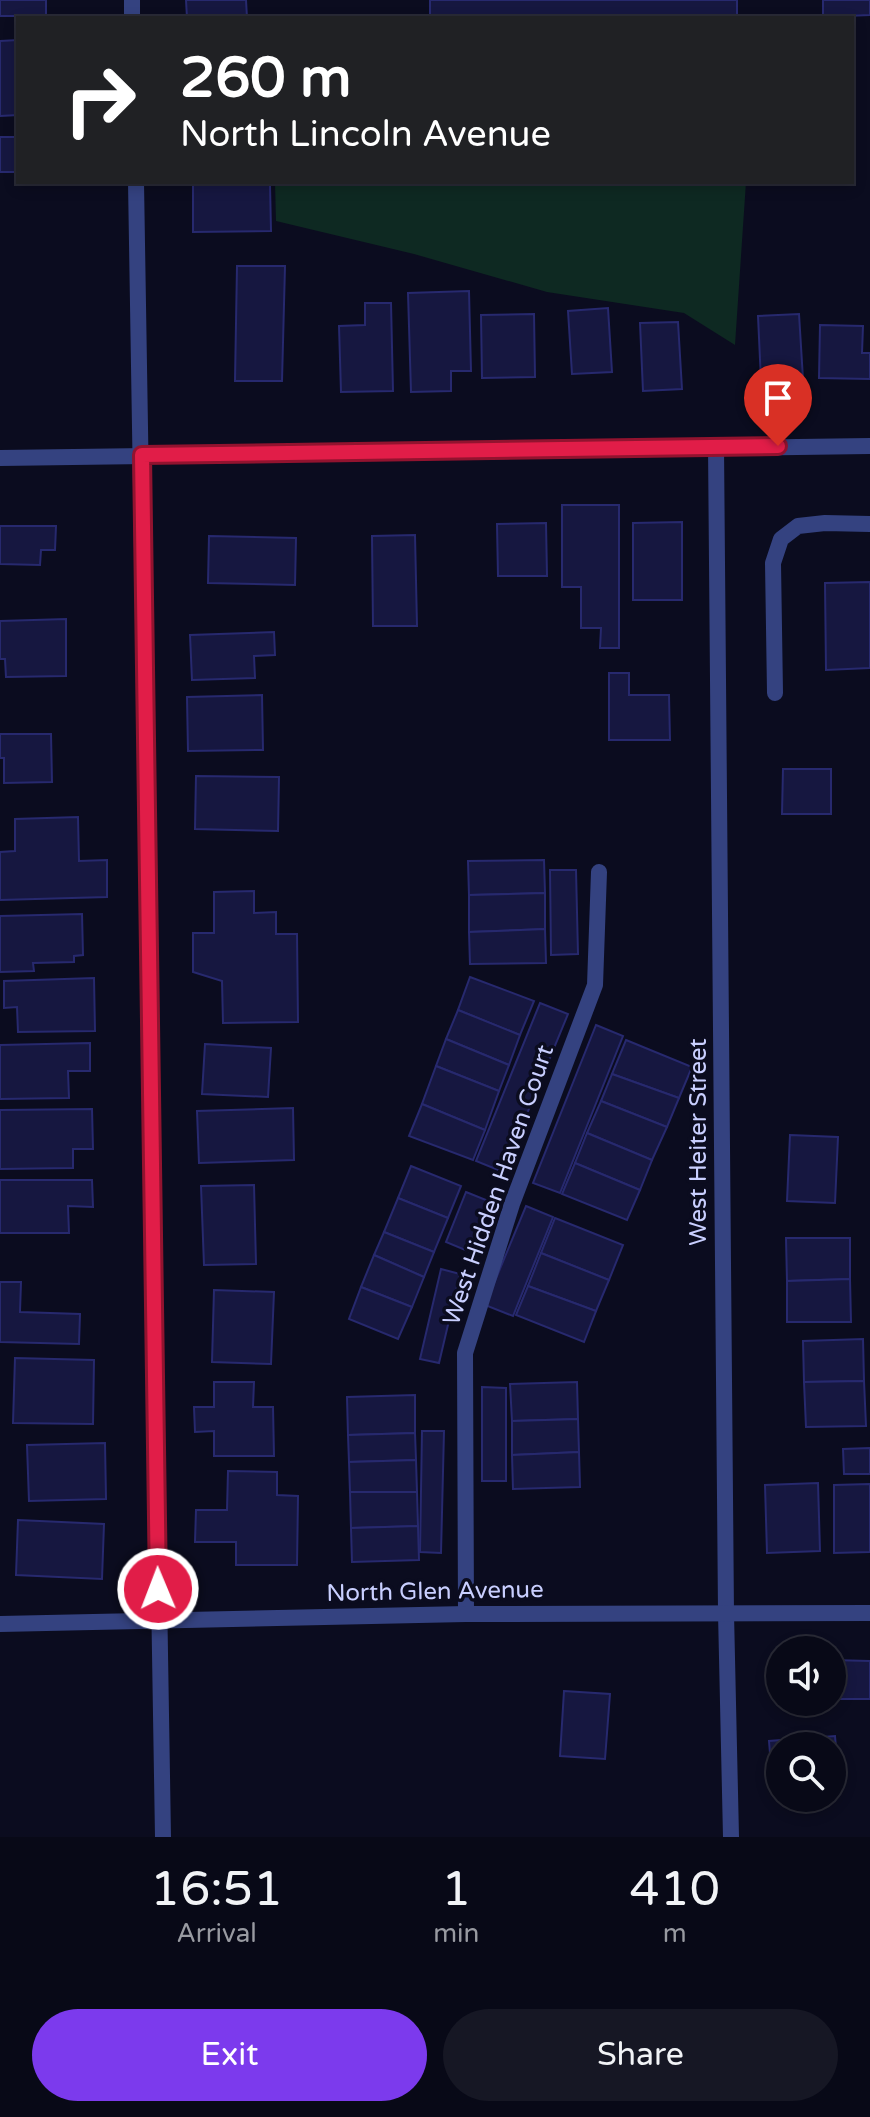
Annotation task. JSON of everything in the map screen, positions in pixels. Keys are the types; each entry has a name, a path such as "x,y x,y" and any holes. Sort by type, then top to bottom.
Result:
{"street":[{"path":"136,184 163,1837"},
{"name":"West Heiter Street","path":"716,446 726,1613 731,1837"},
{"path":"0,458 870,446"},
{"path":"775,693 773,563 781,539 798,526 870,524"},
{"name":"West Hidden Haven Court","path":"466,1614 465,1353 512,1204 595,985 599,872"},
{"name":"North Glen Avenue","path":"0,1624 466,1614 870,1613"}],"green space":[{"path":"275,184 746,184 735,345 684,313 547,292 414,254 276,221"}],"building":[{"path":"0,0 46,0 46,16 0,16"},
{"path":"186,0 246,0 247,16 187,16"},
{"path":"430,0 737,0 737,16 430,16"},
{"path":"823,0 870,0 870,15 823,16"},
{"path":"16,40 16,115 0,116 0,41"},
{"path":"0,137 16,137 16,172 0,172"},
{"path":"193,184 270,185 271,231 193,232"},
{"path":"237,266 285,266 282,381 235,381"},
{"path":"469,291 471,371 451,371 451,391 411,392 408,293"},
{"path":"365,303 391,303 393,391 341,392 339,326 365,325"},
{"path":"608,308 612,372 572,374 568,311"},
{"path":"534,314 535,377 482,378 481,315"},
{"path":"799,314 803,379 761,381 758,316"},
{"path":"678,322 682,389 643,391 640,323"},
{"path":"820,325 863,326 862,353 870,353 870,379 819,378"},
{"path":"562,505 619,505 619,648 600,648 601,628 581,628 581,587 562,587"},
{"path":"682,522 682,600 633,600 633,523"},
{"path":"546,523 547,576 498,576 497,524"},
{"path":"0,526 56,526 55,550 41,550 40,565 0,564"},
{"path":"415,535 417,626 373,626 372,536"},
{"path":"209,536 296,538 295,585 208,583"},
{"path":"870,582 870,668 826,670 825,583"},
{"path":"66,619 66,676 6,677 5,659 0,659 0,621"},
{"path":"274,632 275,655 254,656 255,678 192,680 190,635"},
{"path":"609,673 629,673 629,695 669,695 670,740 609,740"},
{"path":"262,695 263,750 188,751 187,697"},
{"path":"0,734 51,734 52,782 4,783"},
{"path":"783,769 831,769 831,814 782,814"},
{"path":"196,776 279,777 278,831 195,829"},
{"path":"78,817 79,861 107,860 107,897 0,900 0,852 15,851 15,819"},
{"path":"544,860 545,893 469,895 468,861"},
{"path":"550,870 576,870 578,954 551,955"},
{"path":"254,891 254,913 276,912 276,934 297,934 298,1022 223,1023 222,981 193,972 193,933 214,933 214,892"},
{"path":"545,893 545,929 469,932 469,895"},
{"path":"82,914 83,955 74,956 74,962 33,963 34,971 0,972 0,916"},
{"path":"545,929 546,963 470,964 469,932"},
{"path":"470,977 534,1001 520,1035 458,1010"},
{"path":"94,978 95,1031 18,1032 17,1007 4,1008 4,981"},
{"path":"540,1003 568,1014 503,1172 476,1161"},
{"path":"458,1010 520,1035 509,1065 446,1039"},
{"path":"596,1025 623,1036 560,1193 533,1183"},
{"path":"446,1039 509,1065 499,1091 436,1066"},
{"path":"626,1040 692,1067 679,1098 612,1074"},
{"path":"90,1043 90,1071 68,1071 69,1098 0,1099 0,1045"},
{"path":"205,1044 271,1048 268,1097 202,1094"},
{"path":"436,1066 499,1091 485,1130 422,1104"},
{"path":"612,1074 679,1098 667,1127 601,1101"},
{"path":"601,1101 667,1127 652,1160 587,1133"},
{"path":"422,1104 485,1130 473,1160 409,1136"},
{"path":"293,1108 294,1160 199,1163 197,1111"},
{"path":"92,1109 93,1149 73,1149 73,1168 0,1169 0,1110"},
{"path":"587,1133 652,1160 640,1190 575,1163"},
{"path":"790,1135 838,1137 835,1203 787,1201"},
{"path":"575,1163 640,1190 627,1220 562,1194"},
{"path":"411,1166 461,1186 448,1218 398,1198"},
{"path":"0,1180 92,1180 93,1207 68,1206 69,1233 0,1233"},
{"path":"254,1185 256,1264 204,1265 201,1186"},
{"path":"466,1192 491,1202 470,1252 446,1242"},
{"path":"398,1198 448,1218 434,1252 384,1232"},
{"path":"526,1206 553,1217 513,1316 485,1305"},
{"path":"555,1218 623,1245 609,1280 541,1253"},
{"path":"384,1232 434,1252 424,1277 374,1255"},
{"path":"786,1238 850,1238 850,1279 787,1281"},
{"path":"541,1253 609,1280 596,1311 528,1286"},
{"path":"374,1255 424,1277 412,1307 361,1287"},
{"path":"441,1269 460,1274 439,1363 420,1359"},
{"path":"850,1279 851,1322 787,1322 787,1281"},
{"path":"0,1282 21,1282 20,1312 80,1314 79,1344 0,1342"},
{"path":"528,1286 596,1311 584,1342 516,1315"},
{"path":"361,1287 412,1307 398,1339 349,1319"},
{"path":"214,1290 274,1292 271,1364 212,1362"},
{"path":"863,1339 864,1381 804,1382 803,1341"},
{"path":"15,1358 94,1360 93,1424 13,1423"},
{"path":"864,1381 866,1426 806,1427 804,1382"},
{"path":"214,1382 254,1382 253,1407 273,1407 274,1456 214,1456 214,1431 195,1432 194,1407 214,1407"},
{"path":"577,1382 578,1419 512,1421 510,1384"},
{"path":"482,1387 506,1388 506,1481 482,1481"},
{"path":"415,1395 415,1433 348,1435 347,1397"},
{"path":"578,1419 579,1452 512,1455 512,1421"},
{"path":"422,1431 444,1431 441,1553 420,1552"},
{"path":"415,1433 416,1460 349,1462 348,1435"},
{"path":"105,1443 106,1499 29,1501 27,1445"},
{"path":"870,1448 870,1474 844,1474 843,1449"},
{"path":"579,1452 580,1487 513,1489 512,1455"},
{"path":"416,1460 417,1492 350,1492 349,1462"},
{"path":"228,1471 277,1472 277,1495 298,1496 297,1565 236,1565 236,1542 195,1542 196,1510 227,1510"},
{"path":"818,1483 820,1551 767,1553 765,1485"},
{"path":"870,1484 870,1552 834,1553 834,1485"},
{"path":"350,1492 417,1492 418,1526 351,1528"},
{"path":"18,1520 104,1524 102,1579 16,1575"},
{"path":"418,1526 419,1560 352,1562 351,1528"},
{"path":"846,1660 870,1661 870,1699 846,1699"},
{"path":"564,1691 610,1694 605,1759 560,1756"}],"route":[{"path":"158,1589 142,455 778,446"}]}
